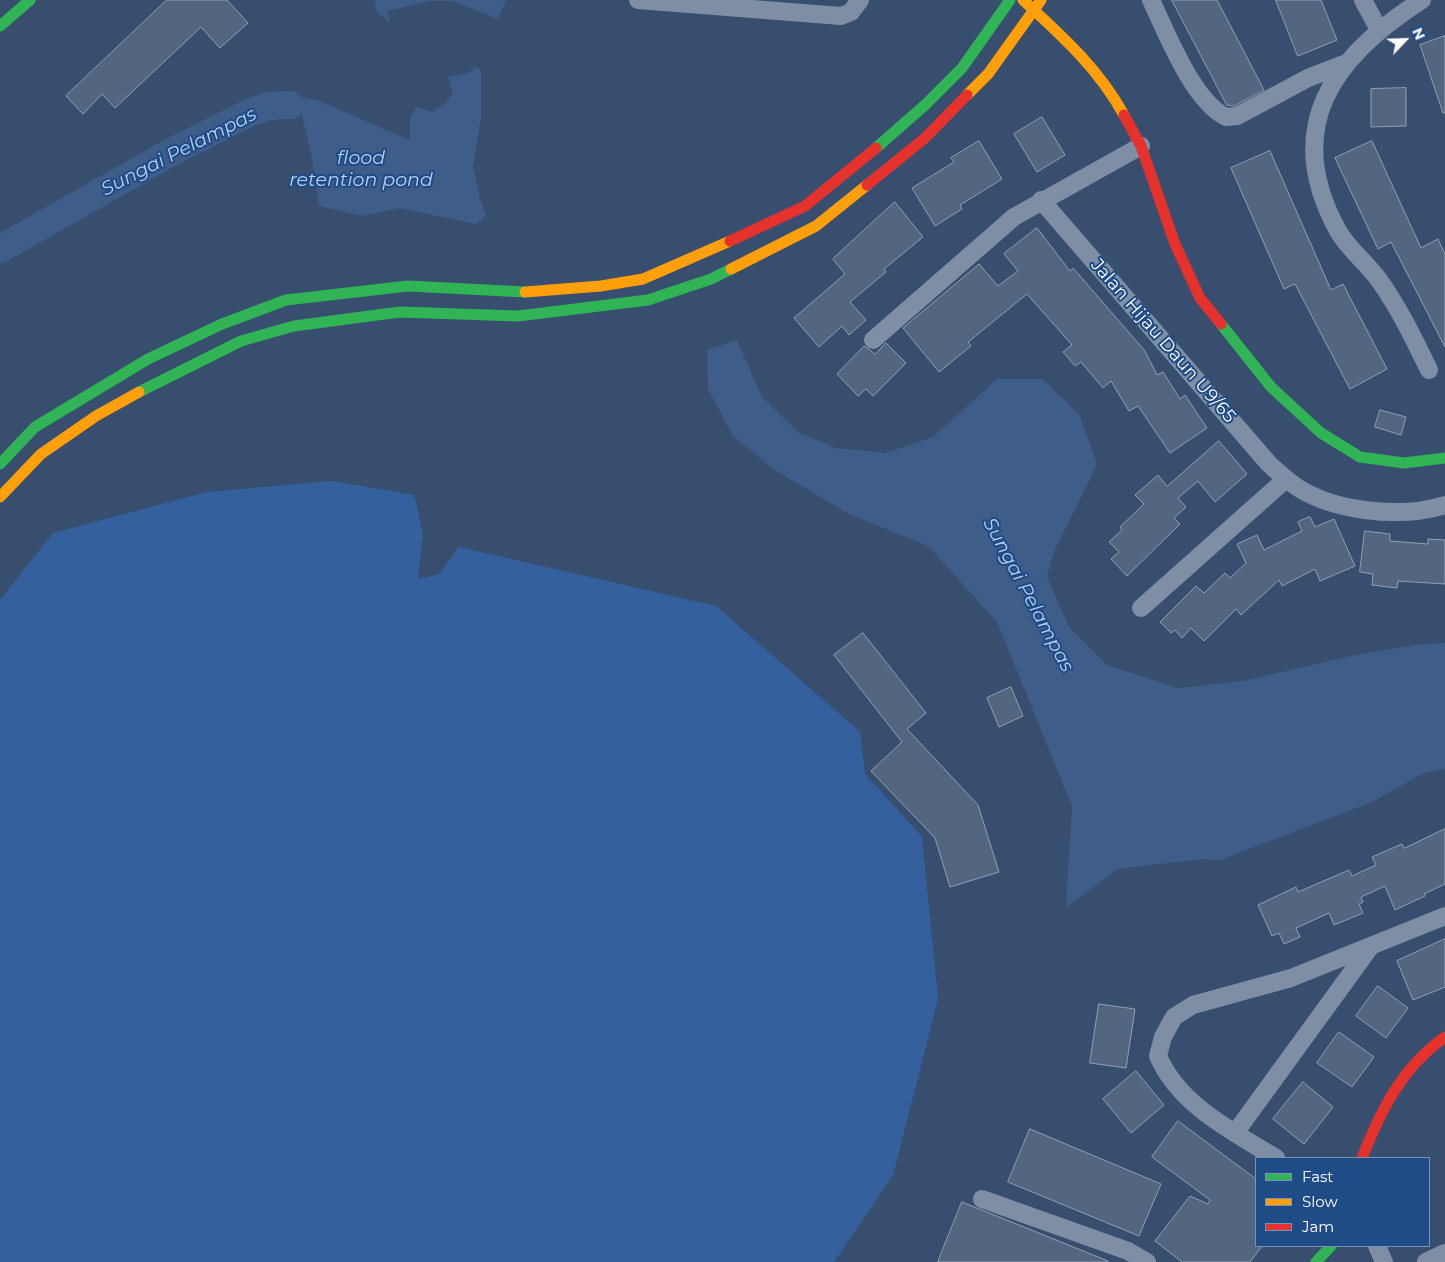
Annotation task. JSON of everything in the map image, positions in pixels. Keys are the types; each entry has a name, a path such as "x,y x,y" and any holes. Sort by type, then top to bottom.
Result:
{"street":[{"path":"0,26 30,0"},
{"path":"639,1 739,4 841,16 851,12 860,0"},
{"path":"0,464 35,428 148,359 222,324 286,300 408,286 512,292 601,286 643,279 728,242 805,206 838,181 925,105 962,68 1010,0"},
{"path":"1023,0 1037,4 1080,52 1113,96 1141,146 1175,244 1200,298 1270,387 1321,433 1360,457 1404,464 1445,458"},
{"path":"1151,0 1169,38 1196,86 1210,104 1226,117 1237,116 1308,78 1344,64"},
{"path":"1363,0 1379,30"},
{"path":"1422,0 1379,30 1344,64 1316,122 1313,135 1314,171 1338,231 1354,253 1378,278 1392,300 1429,370"},
{"path":"0,497 41,454 96,416 171,374 241,341 294,326 400,312 518,316 648,300 711,279 816,226 925,138 988,74 1037,4"},
{"path":"873,340 1014,216 1141,146"},
{"name":"Jalan Hijau Daun U9/65","path":"1041,200 1269,464 1286,479 1330,502 1362,510 1398,513 1425,512 1445,505"},
{"path":"1141,608 1286,479"},
{"path":"1274,1157 1235,1133 1185,1096 1163,1069 1158,1056 1163,1037 1174,1017 1193,1005 1291,978 1445,916"},
{"path":"1235,1133 1371,946"},
{"path":"1362,1157 1389,1096 1406,1071 1430,1046 1445,1037"},
{"path":"982,1199 1128,1251 1147,1262"},
{"path":"1316,1262 1330,1247"},
{"path":"1377,1247 1384,1262"},
{"path":"1426,1262 1445,1253"}],"shaded area":[{"path":"332,481 414,495 423,533 418,579 439,574 459,547 716,606 860,732 865,774 922,837 938,999 893,1175 834,1262 0,1262 0,600 53,533 207,492"}],"water":[{"path":"375,0 506,1 498,19 453,1 430,1 388,11 390,23 376,11"},
{"name":"flood retention pond","path":"477,67 481,70 481,119 473,166 480,199 486,216 476,224 399,208 362,216 319,206 312,158 301,110 255,116 249,106 291,96 317,100 410,140 410,117 417,107 432,112 445,103 453,93 448,77 467,73"},
{"path":"737,340 762,397 798,432 836,448 886,453 933,437 997,379 1042,379 1079,414 1097,464 1053,554 1047,577 1069,627 1107,665 1178,688 1243,681 1351,656 1413,645 1445,643 1445,769 1424,773 1372,802 1220,860 1202,859 1118,869 1066,907 1072,806 997,622 928,546 849,514 773,469 733,436 708,389 707,350"}],"building":[{"path":"167,0 227,0 248,23 220,48 201,27 115,108 102,94 83,114 66,96"},
{"path":"1172,0 1217,0 1264,90 1234,106 1227,105"},
{"path":"1276,0 1321,0 1337,40 1298,56"},
{"path":"1445,36 1445,113 1443,113 1420,45"},
{"path":"1406,88 1406,126 1371,127 1371,89"},
{"path":"1042,117 1065,155 1037,172 1014,134"},
{"path":"979,141 1002,179 960,205 962,209 935,226 912,188 954,162 951,158"},
{"path":"1372,141 1421,248 1438,239 1445,254 1445,347 1391,242 1378,249 1335,158"},
{"path":"1270,151 1331,290 1343,284 1387,369 1350,389 1295,284 1284,289 1231,168"},
{"path":"895,202 923,237 884,269 886,272 850,302 866,320 849,335 842,326 819,347 794,318 845,274 833,259"},
{"path":"1037,228 1070,271 1073,268 1145,351 1157,375 1163,372 1180,399 1185,395 1207,428 1170,453 1138,406 1129,411 1111,381 1103,388 1081,362 1075,366 1063,352 1072,345 1027,294 968,342 971,346 939,372 903,328 979,264 998,286 1018,271 1004,254"},
{"path":"886,343 906,363 873,396 866,389 858,396 837,374 864,346 875,354"},
{"path":"1380,410 1406,417 1401,435 1375,427"},
{"path":"1219,441 1247,474 1215,502 1198,481 1178,498 1186,507 1174,518 1180,524 1127,576 1111,559 1119,552 1109,542 1122,530 1120,527 1144,504 1135,495 1158,475 1167,486"},
{"path":"1310,517 1315,527 1334,519 1355,566 1320,581 1315,569 1282,586 1279,580 1241,615 1236,609 1204,641 1191,628 1182,638 1175,630 1171,633 1160,622 1196,586 1204,593 1225,573 1230,578 1246,563 1237,544 1257,535 1264,550 1302,531 1298,522"},
{"path":"1365,531 1390,534 1390,541 1428,544 1428,539 1445,540 1445,584 1398,581 1397,588 1372,585 1373,574 1360,572"},
{"path":"863,633 926,713 907,729 978,805 999,872 950,887 935,838 871,771 902,742 834,655"},
{"path":"1011,687 1023,716 999,727 987,698"},
{"path":"1445,829 1445,884 1395,910 1385,886 1361,897 1363,902 1359,904 1363,913 1334,925 1329,913 1296,928 1300,937 1284,944 1279,933 1272,936 1258,905 1296,887 1298,892 1349,870 1352,876 1376,865 1372,857 1402,844 1404,848"},
{"path":"1445,939 1445,987 1413,1000 1397,961"},
{"path":"1378,986 1408,1008 1386,1038 1356,1016"},
{"path":"1099,1004 1135,1009 1126,1068 1090,1063"},
{"path":"1339,1032 1374,1057 1352,1087 1317,1063"},
{"path":"1136,1071 1164,1105 1131,1133 1103,1099"},
{"path":"1303,1082 1333,1107 1304,1144 1273,1119"},
{"path":"1178,1121 1255,1178 1255,1247 1261,1247 1250,1262 1182,1262 1155,1241 1190,1196 1208,1204 1210,1200 1152,1157"},
{"path":"1030,1129 1161,1184 1139,1236 1008,1182"},
{"path":"962,1202 1108,1261 1108,1262 938,1262"}],"waterway":[{"name":"Sungai Pelampas","path":"0,249 173,151 251,112 269,106 290,105"}],"traffic: fast":[{"path":"0,26 30,0"},
{"path":"876,148 925,105 962,68 1010,0"},
{"path":"139,392 241,341 294,326 400,312 518,316 648,300 711,279 731,269"},
{"path":"0,464 35,427 148,359 222,324 286,300 408,286 525,292"},
{"path":"1221,324 1271,387 1321,433 1360,457 1404,463 1445,458"},
{"path":"1316,1262 1330,1247"}],"traffic: slow":[{"path":"1023,0 1091,67 1124,115"},
{"path":"967,95 988,74 1041,0"},
{"path":"731,269 816,226 867,185"},
{"path":"525,292 601,286 643,279 730,241"},
{"path":"0,497 41,454 96,416 139,392"}],"traffic: jam":[{"path":"867,185 925,138 967,95"},
{"path":"1124,115 1141,146 1175,244 1200,298 1221,324"},
{"path":"730,241 805,206 876,148"},
{"path":"1362,1157 1377,1123 1394,1091 1417,1062 1445,1037"}]}
